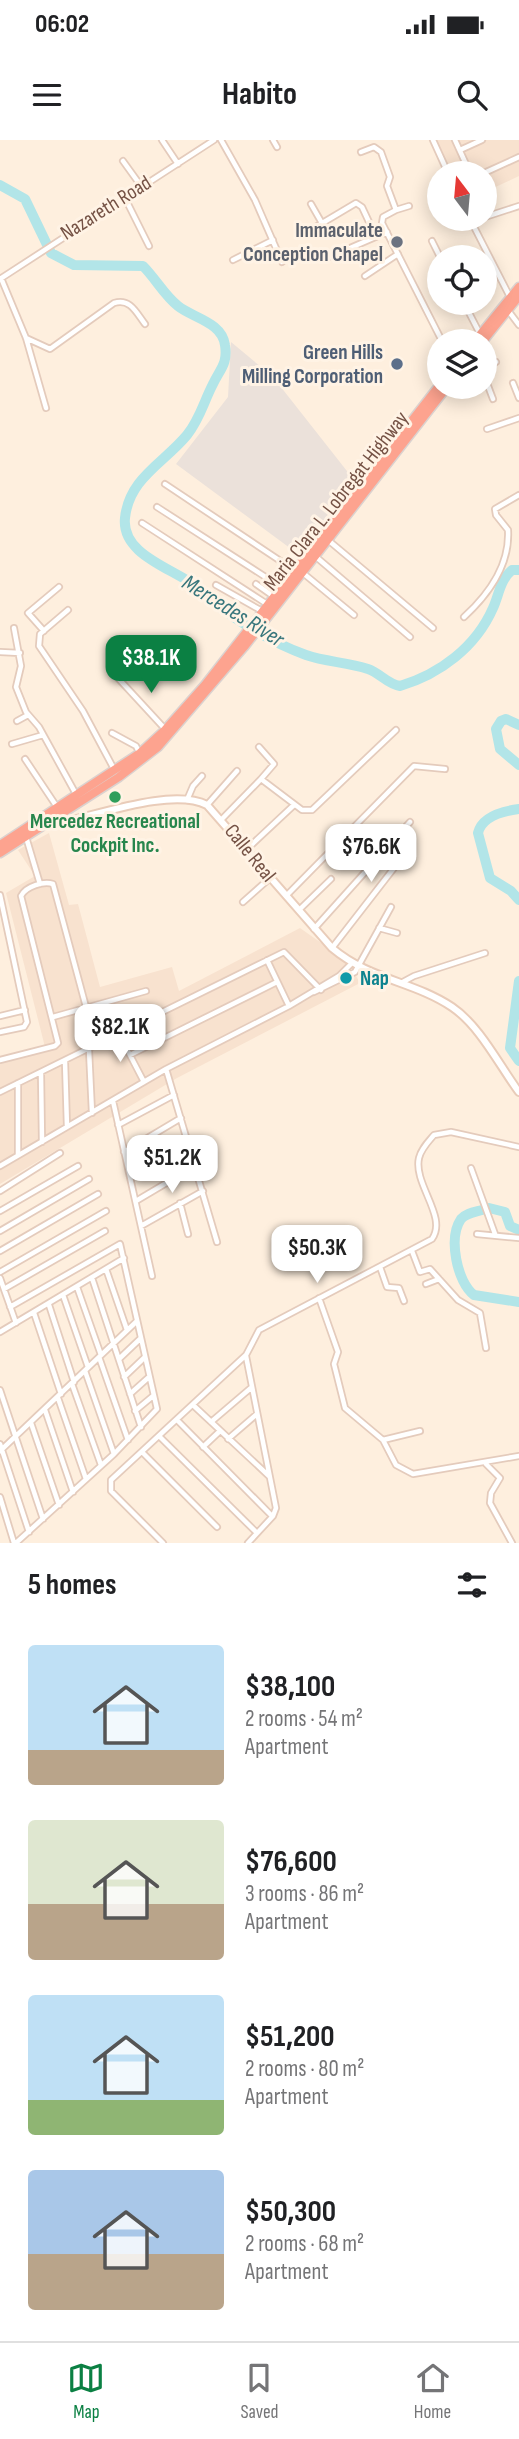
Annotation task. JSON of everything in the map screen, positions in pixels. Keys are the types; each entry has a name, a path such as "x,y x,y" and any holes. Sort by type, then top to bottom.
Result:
{"highway":[{"path":"488,329 514,298 519,287"},
{"name":"Maria Clara L. Lobregat Highway","path":"298,572 315,556 434,399"},
{"name":"Maria Clara L. Lobregat Highway","path":"0,853 158,747 434,399"},
{"name":"Maria Clara L. Lobregat Highway","path":"266,610 284,590"},
{"name":"Maria Clara L. Lobregat Highway","path":"0,845 115,772 140,753 165,730 241,645"}],"street":[{"path":"162,140 178,164"},
{"name":"Nazareth Road","path":"1,279 124,196 214,140"},
{"path":"221,140 274,240 282,262"},
{"path":"273,140 277,147"},
{"path":"433,140 443,161"},
{"path":"455,140 465,161"},
{"path":"460,150 482,140"},
{"path":"361,152 374,147 381,152 390,177 387,186 396,210"},
{"path":"497,167 519,157"},
{"path":"123,161 141,186"},
{"path":"124,196 149,246"},
{"path":"314,228 356,203 362,207 376,237"},
{"path":"311,204 323,225"},
{"path":"409,206 396,210 381,220 436,329"},
{"path":"497,213 519,206"},
{"path":"477,231 514,298"},
{"path":"327,258 387,232"},
{"path":"233,260 274,240"},
{"path":"432,241 434,245"},
{"path":"365,275 398,254"},
{"path":"1,279 26,338 46,408"},
{"path":"26,338 50,349 104,310 122,301 131,305 145,324"},
{"path":"505,308 519,325"},
{"path":"513,383 519,398"},
{"path":"488,429 519,418"},
{"path":"165,484 298,572 354,615"},
{"path":"464,617 485,595 507,553 508,530 496,515 495,509 519,495"},
{"path":"157,506 284,590"},
{"path":"142,523 266,610"},
{"path":"328,539 433,628"},
{"path":"315,556 410,637"},
{"path":"256,584 266,610"},
{"path":"216,585 266,610"},
{"path":"44,631 29,613 59,587"},
{"path":"68,610 44,631 39,646 83,711 115,772"},
{"path":"14,628 21,673 16,687 28,715 44,735 77,796"},
{"path":"0,652 15,650 20,653"},
{"path":"117,677 165,730"},
{"path":"18,721 28,715"},
{"path":"261,779 307,812 396,730"},
{"path":"112,733 136,746 140,753"},
{"path":"12,744 44,735"},
{"path":"222,819 274,763 259,747"},
{"path":"25,759 57,808"},
{"path":"286,895 414,766 445,769"},
{"path":"207,805 237,771"},
{"path":"187,800 195,783 202,776"},
{"name":"Calle Real","path":"32,825 43,826 151,803 187,800 207,805 332,948 355,966 433,997 457,1011 519,1092"},
{"path":"247,849 294,805"},
{"path":"314,930 410,822"},
{"path":"26,837 40,884"},
{"path":"332,948 394,868"},
{"path":"243,902 270,878"},
{"path":"299,911 331,878"},
{"path":"0,1060 55,1046 58,1040 21,896 23,891 40,884 52,883 55,887 86,1007"},
{"path":"0,895 25,1010 26,1026 0,1032"},
{"path":"0,1166 166,1069 341,977 355,966 391,907"},
{"path":"379,929 397,933"},
{"path":"0,1091 286,952 318,990"},
{"path":"401,984 414,976 485,953"},
{"path":"267,960 289,1006"},
{"path":"130,1055 277,982"},
{"path":"52,1017 146,991"},
{"path":"0,1016 25,1010"},
{"path":"119,1034 144,1082"},
{"path":"89,1050 92,1112"},
{"path":"65,1061 67,1128"},
{"path":"166,1069 217,1242"},
{"path":"41,1073 42,1142"},
{"path":"18,1083 18,1155"},
{"path":"118,1125 174,1095"},
{"path":"113,1101 152,1276"},
{"path":"124,1152 181,1118"},
{"path":"163,1543 109,1487 115,1475 246,1355 259,1330 412,1251 435,1234 433,1213 418,1166 422,1150 434,1135 451,1132 519,1147"},
{"path":"130,1176 189,1143"},
{"path":"0,1191 61,1153"},
{"path":"0,1211 78,1166"},
{"path":"136,1201 195,1167"},
{"path":"471,1168 495,1234"},
{"path":"0,1231 89,1179"},
{"path":"141,1226 203,1191"},
{"path":"0,1251 98,1194"},
{"path":"180,1203 188,1234"},
{"path":"0,1272 106,1210"},
{"path":"4,1289 105,1231"},
{"path":"478,1234 519,1238"},
{"path":"0,1497 15,1543 59,1506 157,1409 123,1247 118,1245 10,1307"},
{"path":"412,1251 420,1272 430,1269 458,1300 480,1314 486,1349"},
{"path":"0,1332 124,1258"},
{"path":"380,1267 387,1287 399,1288 404,1301"},
{"path":"106,1269 127,1330"},
{"path":"0,1278 16,1323"},
{"path":"92,1278 141,1427"},
{"path":"425,1284 439,1279"},
{"path":"77,1287 128,1440"},
{"path":"63,1296 114,1454"},
{"path":"319,1298 338,1352 334,1364 345,1408 383,1440 396,1465 413,1474 519,1456"},
{"path":"48,1305 101,1465"},
{"path":"34,1314 86,1479"},
{"path":"29,1532 1,1448 31,1423 137,1321"},
{"path":"119,1359 141,1338"},
{"path":"246,1355 276,1508 247,1543"},
{"path":"124,1377 145,1357"},
{"path":"130,1394 149,1377"},
{"path":"211,1422 252,1387"},
{"path":"0,1390 43,1519"},
{"path":"135,1411 153,1396"},
{"path":"194,1405 269,1476"},
{"path":"44,1410 72,1492"},
{"path":"228,1439 257,1413"},
{"path":"177,1420 272,1516"},
{"path":"31,1423 59,1506"},
{"path":"203,1447 220,1431"},
{"path":"383,1440 420,1431"},
{"path":"159,1436 257,1533"},
{"path":"142,1452 217,1527"},
{"path":"485,1463 498,1474 500,1481 491,1493 490,1503 512,1543"}],"shaded area":[{"path":"436,140 519,140 519,176 497,186 497,161 446,161"},
{"path":"231,342 273,377 354,480 298,554 176,464 228,397"},
{"path":"49,833 69,905 78,904 100,987 172,967 179,991 300,928 361,971 356,976 360,983 177,1078 0,1184 0,1057 45,1047 6,893 35,876 18,850"}],"waterway":[{"name":"Mercedes River","path":"0,185 25,199 51,253 74,265 143,266 173,302 206,321 223,337 226,352 224,362 195,423 178,445 140,482 128,504 126,531 141,552 198,588 235,618 277,643 314,657 368,669 400,686 443,666 467,647 486,622 505,578 512,570 519,570"},
{"name":"Mercedes River","path":"519,725 506,719 501,721 496,729 500,749 519,765"},
{"name":"Mercedes River","path":"519,809 489,818 478,833 490,878 511,891 519,900"},
{"name":"Mercedes River","path":"519,981 510,1048 519,1061"},
{"name":"Mercedes River","path":"489,1208 505,1212 510,1226 519,1230"},
{"name":"Mercedes River","path":"482,1210 465,1215 457,1227 456,1259 463,1280 474,1295 519,1302"}],"place":[{"name":"Immaculate Conception Chapel","path":"397,242"},
{"name":"Green Hills Milling Corporation","path":"397,364"},
{"name":"Mercedez Recreational Cockpit Inc.","path":"115,797"},
{"name":"Nap","path":"346,978"}]}
